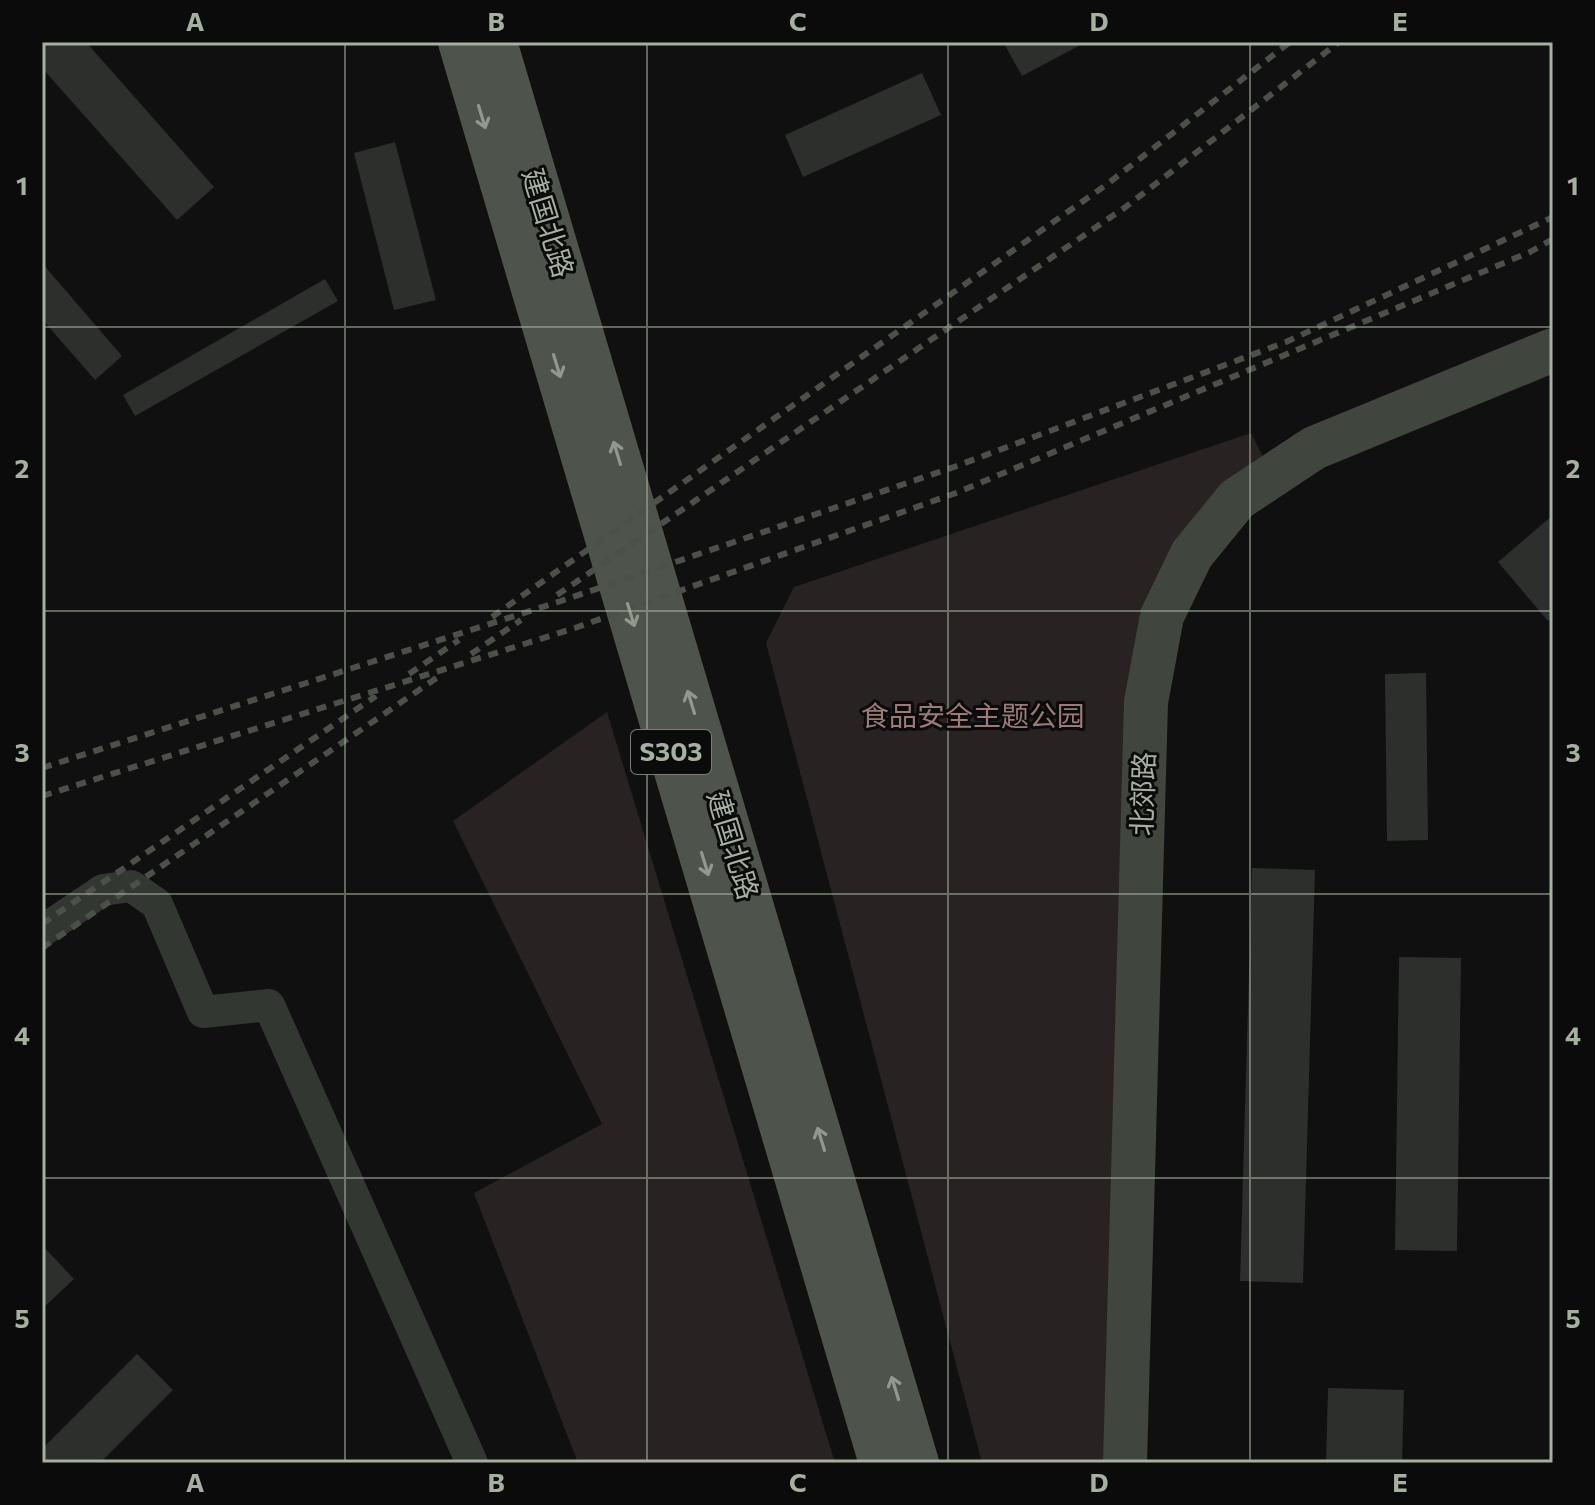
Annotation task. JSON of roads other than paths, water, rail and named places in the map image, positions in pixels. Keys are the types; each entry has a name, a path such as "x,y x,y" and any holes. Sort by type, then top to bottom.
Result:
{"main road":[{"name":"建国北路","path":"460,42 881,1463"},
{"name":"建国北路","path":"495,42 917,1463"}],"street":[{"name":"北郊路","path":"1125,1463 1146,702 1162,616 1192,554 1237,499 1314,448 1553,350"},
{"path":"42,931 103,890 131,886 157,904 203,1012 269,1005 472,1463"}],"railway":[{"path":"492,617 1106,185 1290,42"},
{"path":"557,595 1127,206 1339,42"},
{"path":"42,768 561,601 954,467 1286,342 1553,217"},
{"path":"42,796 575,628 956,493 1530,252 1553,239"},
{"path":"471,654 521,620"},
{"path":"409,674 459,640"},
{"path":"42,948 438,677"},
{"path":"42,924 376,696"}],"park label":[{"name":"食品安全主题公园","path":"973,716"}]}
